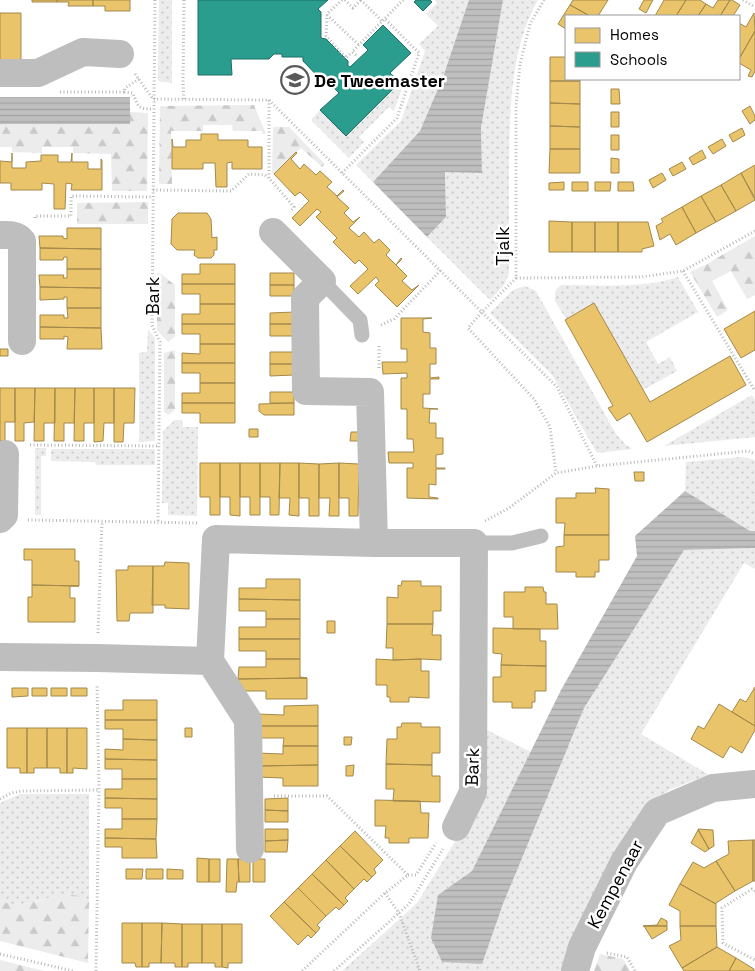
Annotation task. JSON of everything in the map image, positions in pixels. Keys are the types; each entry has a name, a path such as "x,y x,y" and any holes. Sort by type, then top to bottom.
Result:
{"street":[{"path":"0,73 38,73 83,52 120,54"},
{"path":"273,232 322,281 305,298 306,391 370,392 374,543"},
{"path":"10,236 22,241 22,341"},
{"path":"2,517 15,450"},
{"path":"250,848 248,720 210,661 216,539 374,543 474,543"},
{"name":"Bark","path":"456,828 473,792 474,543"},
{"path":"0,658 210,661"},
{"name":"Kempenaar","path":"578,959 624,862 657,812 713,788 755,784"}],"lane":[{"path":"322,281 360,320 362,335"},
{"path":"474,543 512,543 542,536"}],"path":[{"name":"Bark","path":"155,0 152,325 160,342 158,522"},
{"path":"184,0 184,99"},
{"path":"342,173 397,118 419,53 383,20 361,0 353,8 343,0 327,14 326,36 346,58 354,53 359,45 383,20 403,0"},
{"name":"Tjalk","path":"544,0 530,24 520,64 516,106 516,278 641,277 683,271 755,231"},
{"path":"743,0 755,7"},
{"path":"327,14 359,45"},
{"path":"120,54 154,99 269,100 557,387 598,466"},
{"path":"139,79 125,88 124,92 133,93 136,103 140,107 154,109"},
{"path":"269,100 269,178"},
{"path":"153,190 231,191 249,174 265,175 294,207 273,232"},
{"path":"10,236 34,228 35,216 71,216 71,196 153,197"},
{"path":"380,331 379,326 394,319 441,270"},
{"path":"683,271 755,391"},
{"path":"516,278 468,328 534,399 550,427 556,473"},
{"path":"370,392 379,385 380,336"},
{"path":"15,450 159,446"},
{"path":"474,543 478,524 509,508 556,473 598,466 748,451 755,454"},
{"path":"2,517 16,520 200,523 216,539"},
{"path":"101,971 96,970 99,790 97,658 102,521"},
{"path":"0,799 11,793 22,791 99,790"},
{"path":"250,795 327,796 408,876 385,893 302,971"},
{"path":"334,971 409,904 456,828"},
{"path":"755,891 752,889 722,908 723,944 755,960"},
{"path":"385,893 399,913 420,971"},
{"path":"0,954 73,971"},
{"path":"578,959 627,957 635,971"}],"green space":[{"path":"159,0 172,0 172,83 158,81"},
{"path":"435,0 469,0 443,77 420,131 373,182 356,165 401,121 425,51 419,44 438,26 426,14 437,3"},
{"path":"503,0 538,0 521,40 513,83 509,148 509,273 505,284 490,300 427,237 446,217 445,171 482,173 481,128"},
{"path":"400,82 403,86 394,111 389,107 359,137 364,142 349,158 311,120 320,110 346,135"},
{"path":"254,105 266,134 262,134 262,131 233,131 232,125 203,125 203,131 171,131 172,184 159,184 160,106"},
{"path":"130,112 148,113 147,191 112,191 111,154 73,153 73,147 42,147 42,153 12,152 12,147 0,147 0,124 130,124"},
{"path":"273,127 289,127 325,164 322,167 301,148 274,174 272,173"},
{"path":"148,202 148,224 77,224 77,203"},
{"path":"755,236 755,295 747,299 731,271 712,281 728,310 717,317 690,272"},
{"path":"157,273 160,273 175,285 175,337 168,342 157,330"},
{"path":"678,277 698,312 646,342 658,364 670,357 677,371 643,390 594,304 566,319 555,301 555,291 561,285 635,285"},
{"path":"525,286 536,291 616,434 632,449 597,453 552,375 490,313 513,290"},
{"path":"148,329 155,338 155,441 139,442 139,353 147,352"},
{"path":"175,350 175,409 169,415 164,412 164,353"},
{"path":"752,395 755,400 755,437 664,446"},
{"path":"175,420 182,420 183,427 198,427 197,516 168,515 168,503 162,503 163,431"},
{"path":"35,448 46,448 46,456 41,456 41,515 35,515"},
{"path":"51,449 155,449 155,465 96,465 95,462 51,461"},
{"path":"742,457 755,460 755,531 750,531 685,491 686,462"},
{"path":"755,548 755,569 744,563 641,734 709,775 671,789 652,801 563,971 342,971 417,903 483,796 483,728 531,752 472,871 438,895 482,963 503,904 583,708 684,550"},
{"path":"20,794 89,794 89,902 79,896 69,895 17,904 8,904 0,900 0,803"},
{"path":"65,894 80,896 89,902 88,963 0,941 0,900 6,903 23,904"},
{"path":"600,954 623,959 630,971 594,971"},
{"path":"0,960 44,971 0,971"}],"shaded area":[{"path":"469,0 503,0 481,128 482,173 445,172 446,217 427,237 373,182 420,131 443,77"},
{"path":"0,97 130,97 130,124 0,124"},
{"path":"685,491 750,531 755,531 755,548 684,550 584,708 503,904 482,964 442,962 431,938 438,895 472,871 561,690 637,556 635,536"}],"building: Homes":[{"path":"32,0 57,0 57,2 32,2"},
{"path":"57,0 93,0 93,6 68,6 69,2 57,2"},
{"path":"93,0 130,0 130,11 105,11 105,6 93,6"},
{"path":"573,0 608,0 599,15 588,15 570,5"},
{"path":"644,0 653,0 646,13 639,9"},
{"path":"664,0 686,0 677,15 656,15"},
{"path":"686,0 700,0 706,4 699,15 677,15"},
{"path":"718,0 730,0 721,15 699,15 706,4 713,8"},
{"path":"730,0 740,5 734,15 721,15"},
{"path":"570,5 588,15 565,15 565,28 558,24"},
{"path":"0,13 21,13 21,60 0,60"},
{"path":"754,13 755,31 740,57 740,24 746,27"},
{"path":"755,31 755,71 752,77 748,76 751,70 740,64 740,57"},
{"path":"550,57 565,57 565,80 580,80 580,81 550,81"},
{"path":"550,81 580,81 580,104 550,103"},
{"path":"611,89 619,89 620,104 611,104"},
{"path":"550,103 580,104 580,127 550,126"},
{"path":"750,106 755,120 750,124 742,111"},
{"path":"611,112 619,112 619,127 611,127"},
{"path":"550,126 580,127 580,149 550,149"},
{"path":"742,128 745,135 733,142 729,135"},
{"path":"201,134 218,134 218,140 248,140 248,147 262,147 262,169 232,169 232,162 227,163 227,187 216,187 215,163 203,163 203,169 172,169 172,139 173,147 186,147 186,140 201,140"},
{"path":"611,135 619,135 619,150 611,150"},
{"path":"722,139 726,146 713,154 708,147"},
{"path":"550,149 580,149 580,173 549,173"},
{"path":"702,150 706,158 693,165 689,158"},
{"path":"296,152 291,159 300,169 304,164 316,175 320,171 332,182 327,187 337,196 344,191 337,197 349,208 344,213 353,222 360,217 349,228 359,237 364,232 374,243 379,239 390,250 386,255 407,276 402,281 412,290 419,285 397,307 375,285 379,281 376,277 358,294 350,286 368,269 359,260 355,264 333,242 337,238 316,217 321,212 317,209 300,226 292,218 309,201 300,192 295,196 274,174"},
{"path":"72,153 72,162 88,162 88,169 101,169 101,159 102,190 71,190 72,184 66,183 65,209 54,209 54,184 42,183 42,190 11,190 11,183 0,183 0,161 12,162 12,168 26,168 26,162 41,161 41,155 58,155 58,162 71,162"},
{"path":"611,158 619,159 619,173 611,173"},
{"path":"682,162 686,169 673,176 669,169"},
{"path":"755,165 755,198 741,173"},
{"path":"662,173 666,180 653,188 649,180"},
{"path":"741,173 755,200 736,211 721,185"},
{"path":"564,182 564,190 549,190 549,183"},
{"path":"572,182 588,182 588,191 572,191"},
{"path":"595,182 611,182 610,191 595,191"},
{"path":"618,182 633,182 634,191 618,191"},
{"path":"721,185 736,211 716,222 701,196"},
{"path":"701,196 716,222 696,233 682,207"},
{"path":"682,207 696,233 676,245 670,234 660,240 656,226 663,222 661,219"},
{"path":"178,213 207,213 211,219 212,238 217,237 217,250 214,250 214,255 211,258 198,258 194,255 195,250 177,250 171,244 172,219"},
{"path":"549,221 572,222 572,252 549,252"},
{"path":"572,222 595,222 595,252 572,252"},
{"path":"595,222 618,222 618,252 595,252"},
{"path":"618,222 648,222 654,246 642,249 642,252 618,252"},
{"path":"67,228 101,228 101,249 40,248 39,236 63,236 63,238 67,239"},
{"path":"40,248 101,249 101,269 67,269 67,257 64,257 63,260 40,260"},
{"path":"200,264 235,264 235,284 182,284 182,274 200,274"},
{"path":"67,269 101,269 101,288 40,287 39,275 64,275 63,278 67,278"},
{"path":"270,273 294,273 294,285 270,285"},
{"path":"182,284 235,284 235,304 200,304 200,294 182,294"},
{"path":"270,285 294,285 294,296 270,296"},
{"path":"40,287 101,288 101,308 67,308 67,297 64,297 64,299 40,300"},
{"path":"594,303 650,402 730,356 746,385 647,442 630,413 617,421 608,408 613,406 565,320"},
{"path":"200,304 235,304 235,324 182,324 182,314 200,314"},
{"path":"67,308 101,308 101,328 40,327 40,315 64,315 64,318 68,318"},
{"path":"755,311 755,350 741,358 724,329"},
{"path":"294,312 294,324 270,324 270,313"},
{"path":"401,318 432,318 423,319 423,332 430,333 430,348 436,348 436,364 430,364 430,378 439,377 439,379 430,379 430,394 423,394 423,408 438,409 430,409 429,423 436,423 436,438 443,438 443,454 436,455 436,468 445,469 436,469 436,485 429,484 429,497 438,499 407,498 407,468 413,468 413,463 389,463 388,452 414,452 413,439 407,439 407,409 401,409 401,378 407,378 407,373 383,374 382,362 407,362 407,349 401,349"},
{"path":"182,324 235,324 235,344 200,344 200,334 182,334"},
{"path":"270,324 294,324 294,336 270,336"},
{"path":"40,327 101,328 102,349 67,349 68,337 64,336 64,339 40,339"},
{"path":"200,344 235,344 235,363 182,363 182,353 200,354"},
{"path":"0,349 8,349 8,356 0,356"},
{"path":"270,352 294,352 294,364 270,364"},
{"path":"182,363 235,363 235,383 200,383 200,373 182,373"},
{"path":"270,364 294,364 294,375 270,376"},
{"path":"200,383 235,383 235,403 182,403 182,393 200,393"},
{"path":"0,388 15,388 15,422 5,422 5,441 0,441"},
{"path":"15,388 35,388 34,422 24,423 24,441 15,441"},
{"path":"35,388 55,388 55,423 44,423 44,441 34,441"},
{"path":"55,388 75,388 74,423 64,423 64,441 54,441"},
{"path":"75,388 94,388 94,423 84,423 84,441 74,441"},
{"path":"94,388 114,388 114,423 104,423 103,441 94,442"},
{"path":"114,388 135,388 134,423 124,423 123,442 114,442"},
{"path":"270,392 294,392 294,403 270,403"},
{"path":"182,403 235,403 235,423 200,423 200,413 182,413"},
{"path":"294,403 294,415 264,415 259,411 259,404"},
{"path":"249,429 258,429 258,437 249,437"},
{"path":"351,432 360,432 360,441 350,441"},
{"path":"200,463 220,463 220,515 210,515 210,497 200,497"},
{"path":"220,463 240,463 240,516 230,515 230,497 220,497"},
{"path":"240,463 260,463 260,515 250,515 250,497 240,497"},
{"path":"260,463 280,463 279,515 270,515 270,497 260,497"},
{"path":"280,463 299,463 299,516 289,515 290,498 279,498"},
{"path":"299,463 319,464 319,516 309,516 309,498 299,498"},
{"path":"339,463 359,464 358,516 349,516 349,498 339,498"},
{"path":"339,463 339,516 329,516 330,498 319,498 319,464"},
{"path":"634,472 644,472 644,481 635,481"},
{"path":"595,488 609,489 609,535 564,535 565,523 556,523 556,498 576,498 576,493 596,493"},
{"path":"564,535 609,535 609,560 599,560 599,572 595,572 595,577 576,577 576,572 556,572 556,547 564,546"},
{"path":"24,549 75,549 75,561 79,561 79,586 32,585 32,560 24,560"},
{"path":"165,562 189,563 189,609 165,608 165,605 152,605 153,566 164,566"},
{"path":"128,566 153,566 153,613 130,613 129,621 117,621 116,570 128,570"},
{"path":"266,579 300,579 300,600 239,599 239,588 266,588"},
{"path":"402,581 421,581 421,586 441,586 441,611 433,611 433,624 387,624 387,597 398,598 398,585 401,586"},
{"path":"32,585 79,586 70,586 70,598 75,598 75,622 28,622 28,597 32,597"},
{"path":"525,587 543,587 544,592 546,592 546,604 557,604 558,629 513,629 513,617 504,617 504,592 525,592"},
{"path":"239,599 300,600 300,619 266,619 266,611 239,611"},
{"path":"266,619 300,619 300,639 239,639 239,627 266,627"},
{"path":"327,621 335,621 335,633 327,633"},
{"path":"387,624 433,624 432,635 441,635 441,660 393,660 393,648 386,648"},
{"path":"493,628 540,629 540,641 546,641 546,666 501,665 502,654 493,653"},
{"path":"239,639 300,639 300,659 266,659 266,651 239,651"},
{"path":"266,659 300,659 300,677 307,678 238,679 239,667 266,667"},
{"path":"376,659 421,659 421,671 429,671 429,698 409,697 409,702 390,702 390,697 387,697 387,685 376,685"},
{"path":"501,665 546,666 546,691 535,691 535,702 532,702 532,708 512,708 512,702 493,702 493,677 501,677"},
{"path":"307,678 307,699 266,699 266,691 238,691 238,679"},
{"path":"755,687 755,726 732,712 740,699 746,702"},
{"path":"12,688 28,688 28,696 12,697"},
{"path":"32,688 47,688 47,696 32,696"},
{"path":"51,688 67,688 67,696 51,696"},
{"path":"71,688 87,688 87,696 71,696"},
{"path":"123,700 157,700 157,720 105,720 105,710 123,710"},
{"path":"719,704 755,726 755,730 742,753 730,746 723,758 691,739 698,726 704,729"},
{"path":"318,705 318,726 257,726 257,714 284,715 284,706"},
{"path":"105,720 157,720 157,740 123,739 123,729 105,729"},
{"path":"402,723 421,723 421,727 440,727 440,753 432,753 432,765 386,764 387,739 397,739 397,727 401,727"},
{"path":"257,726 318,726 318,746 283,746 284,738 257,738"},
{"path":"7,728 27,728 27,773 20,773 20,768 7,768"},
{"path":"27,728 47,728 47,768 34,768 34,773 27,773"},
{"path":"47,728 67,728 67,773 60,773 60,768 47,768"},
{"path":"67,728 87,728 87,769 73,768 73,773 67,773"},
{"path":"185,728 192,728 192,737 185,737"},
{"path":"344,737 352,737 351,745 344,745"},
{"path":"123,739 157,740 157,760 105,759 105,749 123,750"},
{"path":"283,746 318,746 318,765 257,766 257,753 283,754"},
{"path":"105,759 157,760 157,779 122,779 122,769 105,769"},
{"path":"386,764 432,765 432,776 440,776 440,802 393,801 394,789 386,789"},
{"path":"318,765 318,786 283,786 283,778 257,777 257,766"},
{"path":"354,765 353,776 346,776 346,766"},
{"path":"122,779 157,779 157,799 105,798 105,789 122,789"},
{"path":"105,798 157,799 157,819 122,819 122,808 105,808"},
{"path":"288,798 288,811 265,810 265,799"},
{"path":"375,800 420,801 421,813 429,813 428,838 409,838 409,843 389,843 389,838 385,838 386,826 375,826"},
{"path":"265,810 288,811 288,822 265,822"},
{"path":"122,819 157,819 156,839 105,838 105,829 122,829"},
{"path":"265,829 288,829 288,840 265,841"},
{"path":"698,829 713,830 714,846 709,849"},
{"path":"698,830 709,849 705,852 691,843"},
{"path":"355,831 383,860 374,869 376,873 372,877 340,846"},
{"path":"105,838 156,839 157,858 122,858 122,847 105,847"},
{"path":"288,840 287,852 265,852 265,841"},
{"path":"753,840 753,881 735,891 716,861 729,854 728,841"},
{"path":"753,840 755,840 755,881 753,881"},
{"path":"340,846 372,877 367,882 364,879 354,889 326,860"},
{"path":"197,858 209,859 209,882 197,882"},
{"path":"209,859 220,859 220,882 209,882"},
{"path":"227,859 238,859 239,882 237,882 236,892 226,892"},
{"path":"238,859 250,859 250,882 239,882"},
{"path":"253,859 265,859 265,882 253,882"},
{"path":"326,860 354,889 345,898 348,901 344,905 312,874"},
{"path":"716,861 735,891 716,904 680,884 693,862 704,868"},
{"path":"126,869 143,869 142,879 126,879"},
{"path":"146,869 163,869 163,879 146,879"},
{"path":"167,869 183,870 183,879 167,879"},
{"path":"312,874 344,905 339,910 336,907 326,916 298,888"},
{"path":"680,884 716,904 716,926 680,926 680,911 669,905"},
{"path":"298,888 326,916 317,925 320,928 316,933 284,902"},
{"path":"284,902 316,933 311,938 308,935 298,945 270,916"},
{"path":"661,918 667,921 667,926 643,926 657,925"},
{"path":"122,923 142,923 142,967 136,967 135,963 122,963"},
{"path":"142,923 162,923 161,963 149,963 149,967 142,967"},
{"path":"162,923 182,924 182,967 175,967 175,963 161,963"},
{"path":"182,924 202,924 202,963 188,963 188,967 182,967"},
{"path":"202,924 222,924 222,967 215,967 215,963 202,963"},
{"path":"222,924 242,924 242,963 228,963 228,968 222,967"},
{"path":"644,926 667,926 667,930 652,939"},
{"path":"680,926 716,926 717,947 682,968 669,946 681,940"},
{"path":"717,947 736,958 729,971 684,971 682,968"},
{"path":"736,958 754,969 754,971 729,971"}],"building: Schools":[{"path":"198,0 328,0 318,9 321,12 321,38 326,39 348,61 348,66 350,67 368,50 363,45 383,25 411,53 390,73 400,82 346,136 320,110 339,93 330,84 325,84 303,61 303,57 282,57 282,54 274,54 269,59 231,59 232,75 198,75"},
{"path":"416,0 430,0 432,2 423,11 414,2"}],"place":[{"name":"De Tweemaster","path":"295,80"}]}
